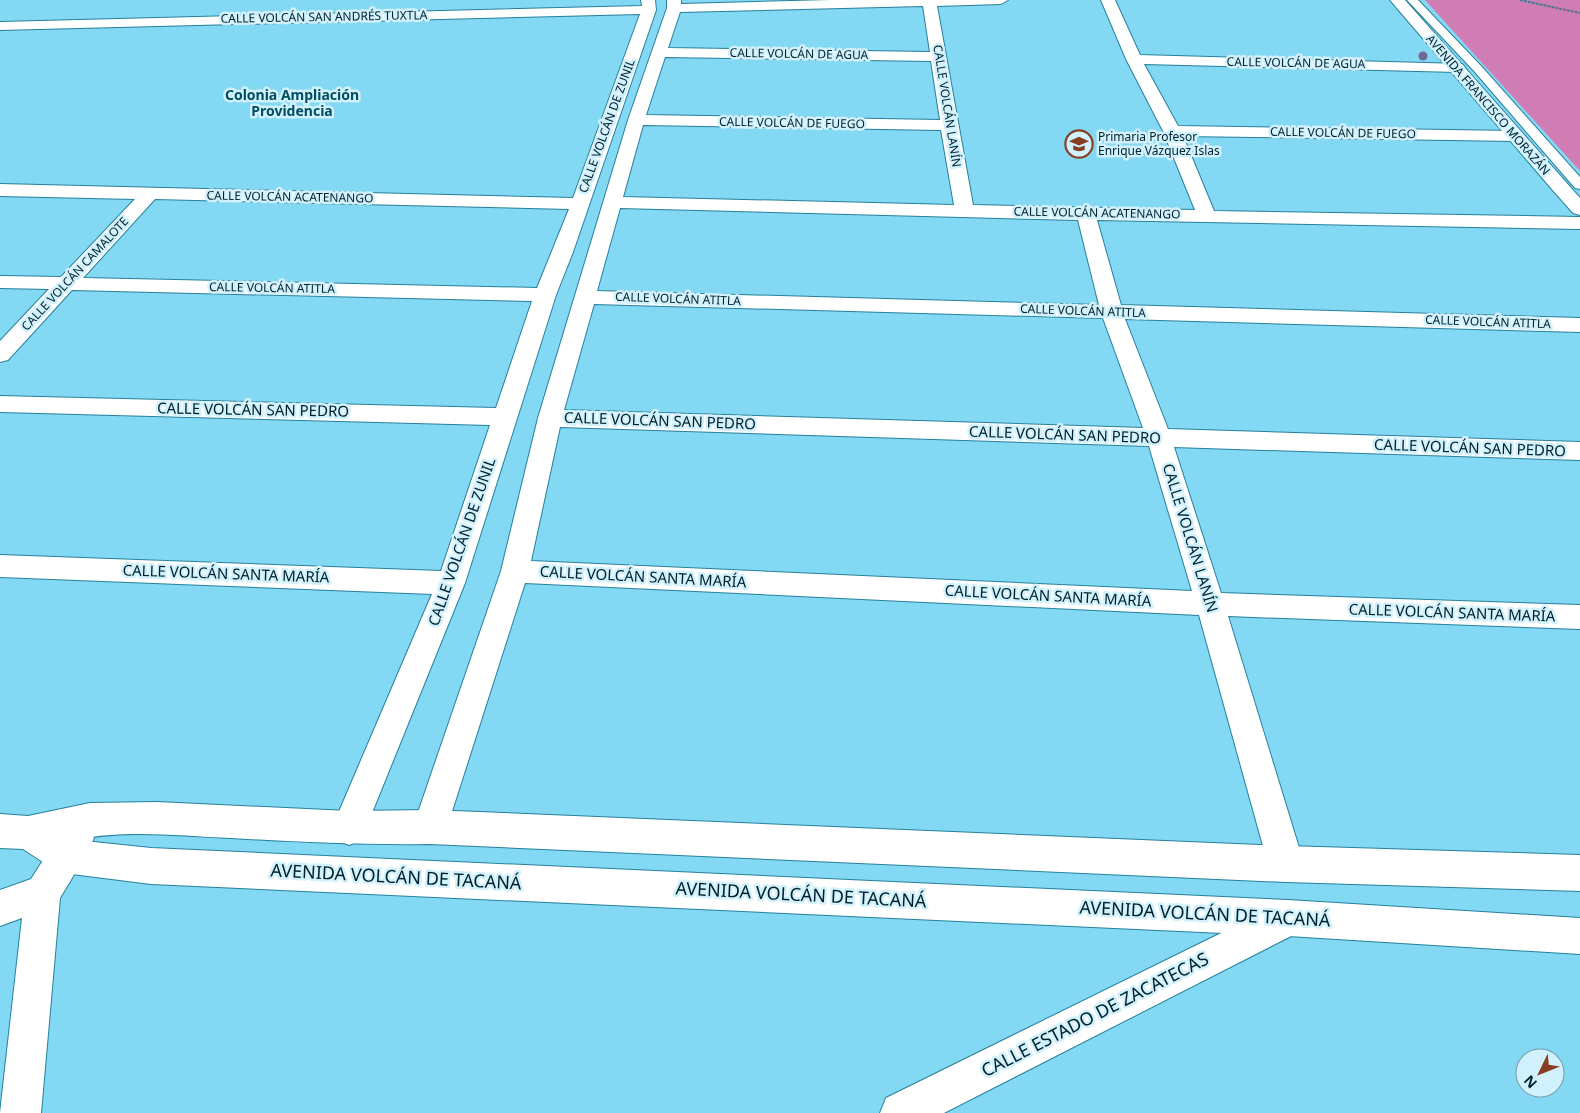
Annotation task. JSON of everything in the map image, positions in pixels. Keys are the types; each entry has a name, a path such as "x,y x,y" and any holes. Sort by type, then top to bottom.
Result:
{"street":[{"path":"674,4 930,3 1001,0"},
{"path":"1108,0 1134,59 1172,131 1207,216"},
{"name":"AVENIDA FRANCISCO MORAZÁN","path":"1397,0 1457,67 1514,136 1580,209"},
{"name":"CALLE VOLCÁN LANÍN","path":"930,3 948,126 964,209"},
{"name":"CALLE VOLCÁN DE ZUNIL","path":"430,827 515,571 550,418 614,202 636,120 674,4"},
{"name":"CALLE VOLCÁN DE ZUNIL","path":"349,828 451,583 545,295 563,252 648,5"},
{"name":"CALLE VOLCÁN SAN ANDRÉS TUXTLA","path":"0,26 319,12 648,5"},
{"name":"CALLE VOLCÁN DE AGUA","path":"659,52 939,56"},
{"name":"CALLE VOLCÁN DE AGUA","path":"1134,59 1457,67"},
{"name":"CALLE VOLCÁN DE FUEGO","path":"636,120 948,126"},
{"name":"CALLE VOLCÁN DE FUEGO","path":"1172,131 1514,136"},
{"name":"CALLE VOLCÁN ACATENANGO","path":"0,190 580,204"},
{"name":"CALLE VOLCÁN CAMALOTE","path":"0,354 150,194"},
{"name":"CALLE VOLCÁN ACATENANGO","path":"614,202 964,209 1086,214 1580,223"},
{"name":"CALLE VOLCÁN LANÍN","path":"1086,214 1112,312 1159,438 1286,864"},
{"path":"563,252 597,255"},
{"name":"CALLE VOLCÁN ATITLA","path":"0,282 545,295"},
{"name":"CALLE VOLCÁN ATITLA","path":"585,297 1580,325"},
{"name":"CALLE VOLCÁN SAN PEDRO","path":"0,404 506,416"},
{"name":"CALLE VOLCÁN SAN PEDRO","path":"550,418 1580,451"},
{"name":"CALLE VOLCÁN SANTA MARÍA","path":"0,566 451,583"},
{"name":"CALLE VOLCÁN SANTA MARÍA","path":"515,571 1210,604 1580,618"},
{"name":"AVENIDA VOLCÁN DE TACANÁ","path":"14,832 90,820 157,818 349,828 430,827 1286,864 1580,873"},
{"path":"20,1113 42,892 64,856 90,820"},
{"name":"AVENIDA VOLCÁN DE TACANÁ","path":"14,832 64,856 151,866 1288,918 1580,936"},
{"path":"0,908 42,892"},
{"name":"CALLE ESTADO DE ZACATECAS","path":"902,1113 1288,918"}],"lane":[{"path":"1412,0 1478,70 1580,185"}],"path":[{"path":"1520,0 1580,13"}],"shaded area":[{"path":"1425,0 1580,0 1580,171"}],"place":[{"name":"Primaria Profesor Enrique Vázquez Islas","path":"1079,144"}],"district":[{"name":"Colonia Ampliación Providencia","path":"292,104"}]}
